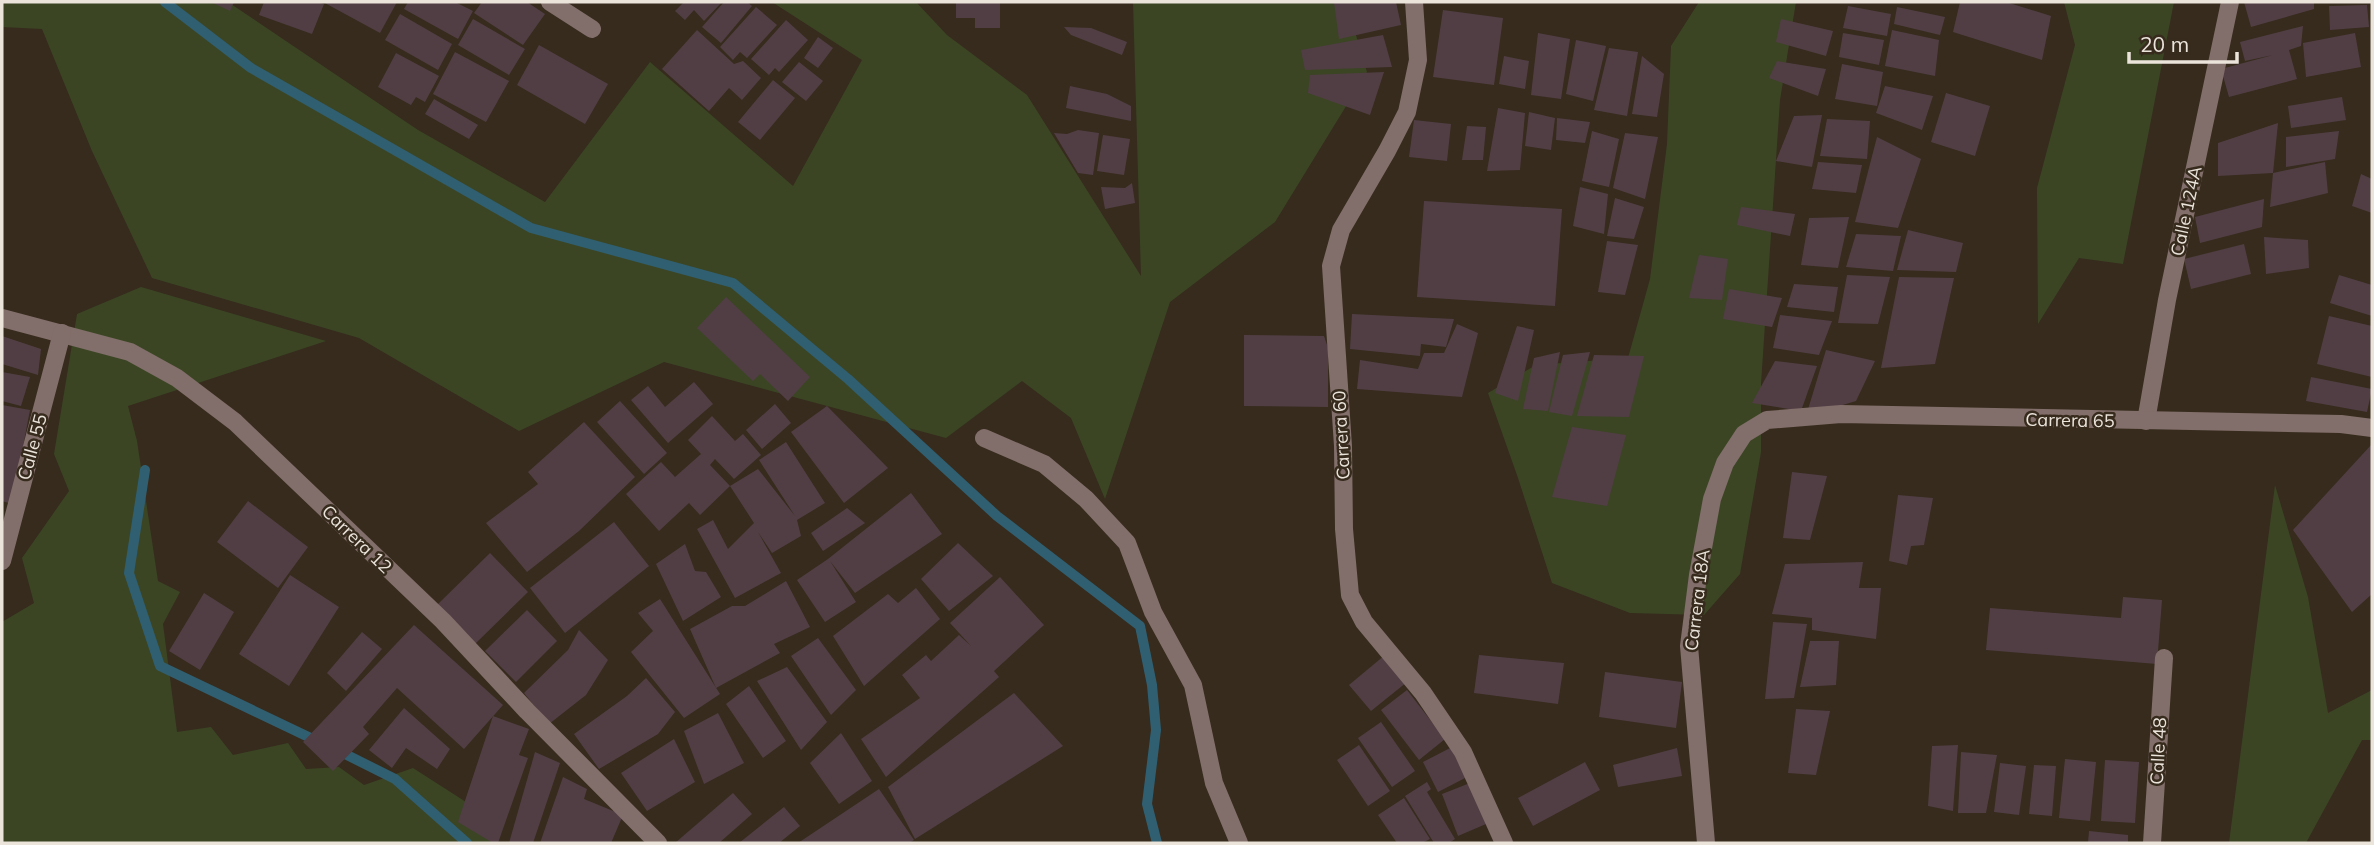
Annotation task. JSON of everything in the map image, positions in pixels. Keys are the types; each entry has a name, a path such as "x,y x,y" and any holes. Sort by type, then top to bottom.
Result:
{"street":[{"path":"550,2 592,29"},
{"name":"Carrera 60","path":"1414,2 1418,60 1407,112 1341,230 1331,266 1343,446 1344,529 1350,595 1364,622 1423,693 1463,751 1504,843"},
{"name":"Calle 124A","path":"2146,421 2166,300 2230,2"},
{"name":"Carrera 12","path":"2,318 130,352 177,378 235,422 443,621 527,711 658,843"},
{"name":"Calle 55","path":"2,561 61,333"},
{"name":"Carrera 65","path":"1767,420 1841,414 2341,424 2372,428"},
{"name":"Carrera 18A","path":"1706,843 1689,646 1698,575 1712,499 1725,463 1744,434 1767,420"},
{"path":"984,438 1044,464 1086,499 1126,543 1153,612 1193,685 1214,783 1239,843"},
{"name":"Calle 48","path":"2152,843 2164,658"}],"green space":[{"path":"2,2 228,2 418,130 545,202 650,62 793,186 862,60 772,2 916,2 947,35 1027,95 1141,276 1133,2 1342,2 1347,5 1367,72 1275,222 1170,302 1105,499 1071,418 1022,381 946,438 664,362 519,431 359,338 152,278 92,151 42,29 2,27"},
{"path":"1699,2 1796,2 1780,100 1761,384 1761,452 1740,574 1704,615 1630,613 1552,583 1488,393 1536,365 1628,358 1650,279 1667,144 1671,46"},
{"path":"2064,2 2174,2 2123,264 2079,258 2038,324 2037,188 2075,45"},
{"path":"141,287 326,341 128,406 137,441 158,581 180,592 163,624 177,732 211,727 233,755 288,743 306,769 339,767 364,785 413,768 466,802 475,830 494,843 2,843 2,622 34,603 22,558 69,491 54,454 77,314"},
{"path":"2275,485 2308,597 2328,713 2372,690 2372,740 2362,740 2306,843 2229,843"}],"building":[{"path":"211,2 234,2 230,11"},
{"path":"264,2 324,4 312,34 259,15"},
{"path":"323,2 397,2 380,33"},
{"path":"408,2 455,2 473,11 458,39 404,9"},
{"path":"482,2 527,2 545,14 523,45 474,13"},
{"path":"684,2 722,2 704,21 694,10 685,20 675,11"},
{"path":"724,2 747,2 752,6 721,43 702,27"},
{"path":"956,2 1000,2 1000,28 975,28 975,18 956,18"},
{"path":"1334,2 1396,2 1401,25 1339,39"},
{"path":"1960,2 2006,2 2051,16 2042,60 1953,32"},
{"path":"2244,2 2314,2 2314,9 2251,27"},
{"path":"2367,5 2369,27 2330,30 2329,6"},
{"path":"1848,6 1891,14 1887,36 1843,28"},
{"path":"756,7 777,25 747,58 740,52 733,60 720,47"},
{"path":"1897,7 1945,17 1940,35 1894,24"},
{"path":"1443,10 1503,18 1494,85 1433,77"},
{"path":"400,14 452,44 438,70 385,40"},
{"path":"473,19 525,49 509,75 458,45"},
{"path":"1781,19 1833,31 1826,56 1776,42"},
{"path":"786,20 808,40 779,72 775,68 769,75 751,59"},
{"path":"2303,26 2301,46 2289,50 2297,79 2229,97 2221,69 2273,55 2245,61 2240,42"},
{"path":"1064,27 1091,28 1127,42 1122,55 1071,35"},
{"path":"697,30 734,64 743,61 761,78 742,100 729,88 709,111 662,69"},
{"path":"1892,30 1939,40 1935,76 1885,66"},
{"path":"1538,33 1570,39 1561,99 1531,95"},
{"path":"1843,33 1884,40 1879,65 1839,57"},
{"path":"2355,33 2361,67 2306,77 2303,43"},
{"path":"1383,35 1392,67 1305,70 1301,50"},
{"path":"818,37 833,48 818,68 804,58"},
{"path":"1576,40 1606,46 1593,101 1566,94"},
{"path":"539,45 608,84 585,124 517,85"},
{"path":"1609,48 1638,52 1627,116 1594,110"},
{"path":"455,52 509,81 486,122 433,94"},
{"path":"396,53 439,76 425,102 416,97 411,105 378,87"},
{"path":"1504,56 1529,61 1525,89 1499,84"},
{"path":"1642,56 1664,74 1657,117 1632,114"},
{"path":"1777,61 1826,69 1818,96 1769,78"},
{"path":"799,62 823,81 806,101 782,82"},
{"path":"1842,64 1883,72 1877,106 1835,99"},
{"path":"1384,72 1370,115 1308,93 1310,75"},
{"path":"773,80 795,98 760,140 738,122"},
{"path":"1070,86 1107,94 1131,106 1131,121 1066,108"},
{"path":"1885,86 1933,96 1922,130 1876,113"},
{"path":"1946,93 1990,106 1975,156 1931,142"},
{"path":"2342,97 2346,120 2291,128 2288,106"},
{"path":"434,99 478,125 469,139 425,114"},
{"path":"1498,108 1525,113 1520,170 1487,171"},
{"path":"1529,112 1555,118 1551,150 1525,146"},
{"path":"1822,115 1812,167 1776,161 1794,116"},
{"path":"1557,118 1590,122 1585,143 1556,140"},
{"path":"1827,119 1870,121 1867,159 1820,156"},
{"path":"1414,120 1451,124 1447,161 1409,157"},
{"path":"2278,123 2273,173 2218,176 2218,143"},
{"path":"1467,126 1486,127 1483,160 1462,160"},
{"path":"1078,130 1099,133 1093,175 1078,173 1054,133 1067,134"},
{"path":"1592,131 1619,139 1609,187 1582,181"},
{"path":"2339,131 2335,159 2286,167 2286,137"},
{"path":"1625,133 1658,137 1645,199 1613,188"},
{"path":"1103,135 1130,139 1124,175 1097,171"},
{"path":"1877,137 1921,159 1898,228 1855,222"},
{"path":"1818,162 1862,165 1856,193 1812,189"},
{"path":"2325,162 2328,193 2270,207 2273,173"},
{"path":"2361,174 2372,179 2372,213 2352,206"},
{"path":"1132,183 1135,203 1105,209 1101,187 1125,188"},
{"path":"1580,187 1608,194 1604,234 1573,226"},
{"path":"1615,198 1644,207 1634,239 1607,236"},
{"path":"2264,199 2262,227 2200,243 2195,217"},
{"path":"1424,201 1562,209 1555,306 1417,297"},
{"path":"1741,207 1795,214 1790,236 1737,225"},
{"path":"1849,217 1838,268 1801,265 1809,218"},
{"path":"1908,230 1963,243 1956,272 1897,270"},
{"path":"1856,234 1901,236 1893,271 1846,267"},
{"path":"2264,237 2308,240 2309,268 2266,274"},
{"path":"1607,241 1638,245 1625,295 1598,292"},
{"path":"2244,244 2251,274 2191,289 2184,259"},
{"path":"1699,255 1728,259 1722,300 1689,298"},
{"path":"1847,275 1890,277 1878,324 1838,323"},
{"path":"2339,275 2372,285 2372,316 2330,303"},
{"path":"1899,277 1954,278 1935,364 1881,368"},
{"path":"1794,284 1838,287 1834,312 1787,307"},
{"path":"1729,289 1782,298 1772,327 1723,319"},
{"path":"726,297 810,377 788,401 760,374 753,381 697,328"},
{"path":"1352,314 1454,319 1446,347 1421,344 1420,356 1350,349"},
{"path":"1780,315 1832,321 1819,355 1773,348"},
{"path":"2329,316 2372,326 2372,377 2317,364"},
{"path":"1457,324 1478,333 1462,397 1357,389 1360,360 1418,369 1424,353 1444,353"},
{"path":"1517,326 1534,330 1518,401 1495,393"},
{"path":"1244,335 1324,336 1328,348 1328,407 1244,406"},
{"path":"2,336 41,349 38,375 2,364"},
{"path":"1826,350 1875,361 1856,401 1806,416"},
{"path":"1560,352 1548,411 1523,409 1534,358"},
{"path":"1590,352 1572,416 1549,412 1563,355"},
{"path":"1594,355 1644,356 1629,417 1577,416"},
{"path":"1775,361 1817,366 1801,411 1752,403"},
{"path":"2,372 30,377 21,406 2,401"},
{"path":"2311,377 2372,389 2367,412 2306,401"},
{"path":"694,382 713,404 668,443 631,400 648,386 665,407"},
{"path":"620,401 667,453 644,474 597,422"},
{"path":"775,404 791,423 762,449 746,430"},
{"path":"2,405 30,410 12,504 2,501"},
{"path":"827,406 888,468 844,503 791,432"},
{"path":"712,416 735,441 743,434 761,455 734,479 715,459 710,465 730,486 700,515 689,503 659,531 626,494 661,462 675,477 701,454 688,440"},
{"path":"584,422 635,477 579,531 527,572 486,523 538,484 528,472"},
{"path":"1572,427 1626,435 1607,506 1552,497"},
{"path":"786,442 825,503 797,520 801,536 772,553 758,532 781,573 735,598 697,529 713,520 728,549 754,523 730,486 758,469 795,516 759,460"},
{"path":"2372,444 2372,594 2352,612 2293,530"},
{"path":"1792,472 1827,476 1810,540 1783,538"},
{"path":"911,493 942,534 855,593 830,561 856,602 825,622 797,580 828,559"},
{"path":"1898,495 1933,498 1924,545 1911,546 1907,565 1889,561"},
{"path":"248,501 308,547 278,588 217,542"},
{"path":"847,508 865,523 823,551 811,533"},
{"path":"614,522 649,566 565,633 530,588"},
{"path":"958,543 993,576 949,611 921,579"},
{"path":"685,544 695,571 706,572 721,597 683,621 656,564"},
{"path":"490,553 528,592 475,644 437,605"},
{"path":"1863,562 1859,588 1881,588 1876,639 1812,630 1812,618 1772,614 1785,564"},
{"path":"290,575 339,607 289,686 239,654"},
{"path":"1000,577 1044,625 994,671 999,677 886,777 861,739 920,698 902,675 926,655 931,661 959,635 971,646 950,623"},
{"path":"786,581 810,627 774,644 780,653 716,688 690,629 732,606 745,606"},
{"path":"916,588 940,619 864,686 833,636 888,594 898,603"},
{"path":"204,593 234,612 200,670 169,651"},
{"path":"2123,597 2162,600 2157,664 1986,650 1990,608 2121,618"},
{"path":"660,599 720,694 684,718 631,652 653,631 638,613"},
{"path":"527,610 557,641 516,682 485,651"},
{"path":"1773,622 1807,624 1794,698 1765,699"},
{"path":"414,625 503,705 464,749 397,688 363,727 369,734 333,771 303,742"},
{"path":"579,630 608,660 586,695 549,724 524,693 568,650"},
{"path":"362,632 382,649 346,691 327,673"},
{"path":"818,638 856,690 831,715 791,656"},
{"path":"1810,641 1839,641 1836,685 1800,687"},
{"path":"1385,655 1407,682 1371,711 1349,685"},
{"path":"1479,655 1564,663 1558,704 1474,693"},
{"path":"787,667 827,722 801,750 757,681"},
{"path":"1605,672 1682,682 1676,728 1599,717"},
{"path":"646,678 675,712 658,734 599,769 574,734 627,696"},
{"path":"749,686 786,741 763,758 726,704"},
{"path":"1407,690 1445,739 1419,760 1381,710"},
{"path":"1014,693 1063,746 915,839 888,787"},
{"path":"404,708 450,749 437,769 406,748 392,768 369,750"},
{"path":"1796,709 1830,711 1816,775 1788,773"},
{"path":"718,713 744,763 704,784 684,731"},
{"path":"493,716 529,729 519,755 528,758 498,843 493,843 458,822"},
{"path":"1381,722 1415,771 1392,787 1358,738"},
{"path":"841,733 872,781 839,804 810,763"},
{"path":"674,739 695,782 647,811 621,773"},
{"path":"1359,745 1390,791 1368,806 1337,760"},
{"path":"1958,745 1953,811 1928,806 1932,746"},
{"path":"1452,747 1467,777 1438,792 1423,762"},
{"path":"1677,748 1682,776 1618,787 1613,765"},
{"path":"535,752 560,763 533,843 509,843"},
{"path":"1961,752 1997,755 1986,813 1958,813"},
{"path":"2065,759 2096,762 2090,821 2059,818"},
{"path":"2105,760 2139,762 2135,823 2101,821"},
{"path":"1585,762 1600,790 1533,826 1518,798"},
{"path":"2000,763 2026,766 2019,815 1994,812"},
{"path":"2034,765 2056,766 2052,816 2029,814"},
{"path":"563,777 587,789 584,799 623,815 611,843 540,843"},
{"path":"1427,782 1431,789 1427,792 1455,839 1449,843 1434,843 1405,796"},
{"path":"1470,783 1486,824 1458,836 1442,794"},
{"path":"879,789 914,840 909,843 798,843"},
{"path":"733,793 752,814 719,843 675,843"},
{"path":"1404,798 1430,839 1422,843 1397,843 1378,815"},
{"path":"784,807 800,826 779,843 739,843"},
{"path":"2089,831 2128,835 2128,843 2088,843"}],"waterway":[{"path":"165,2 251,68 531,228 733,283 848,379 997,516 1140,626 1152,685 1156,730 1147,804 1157,843"},
{"path":"145,470 129,573 160,666 319,742"},
{"path":"337,750 395,779 467,843"}]}
